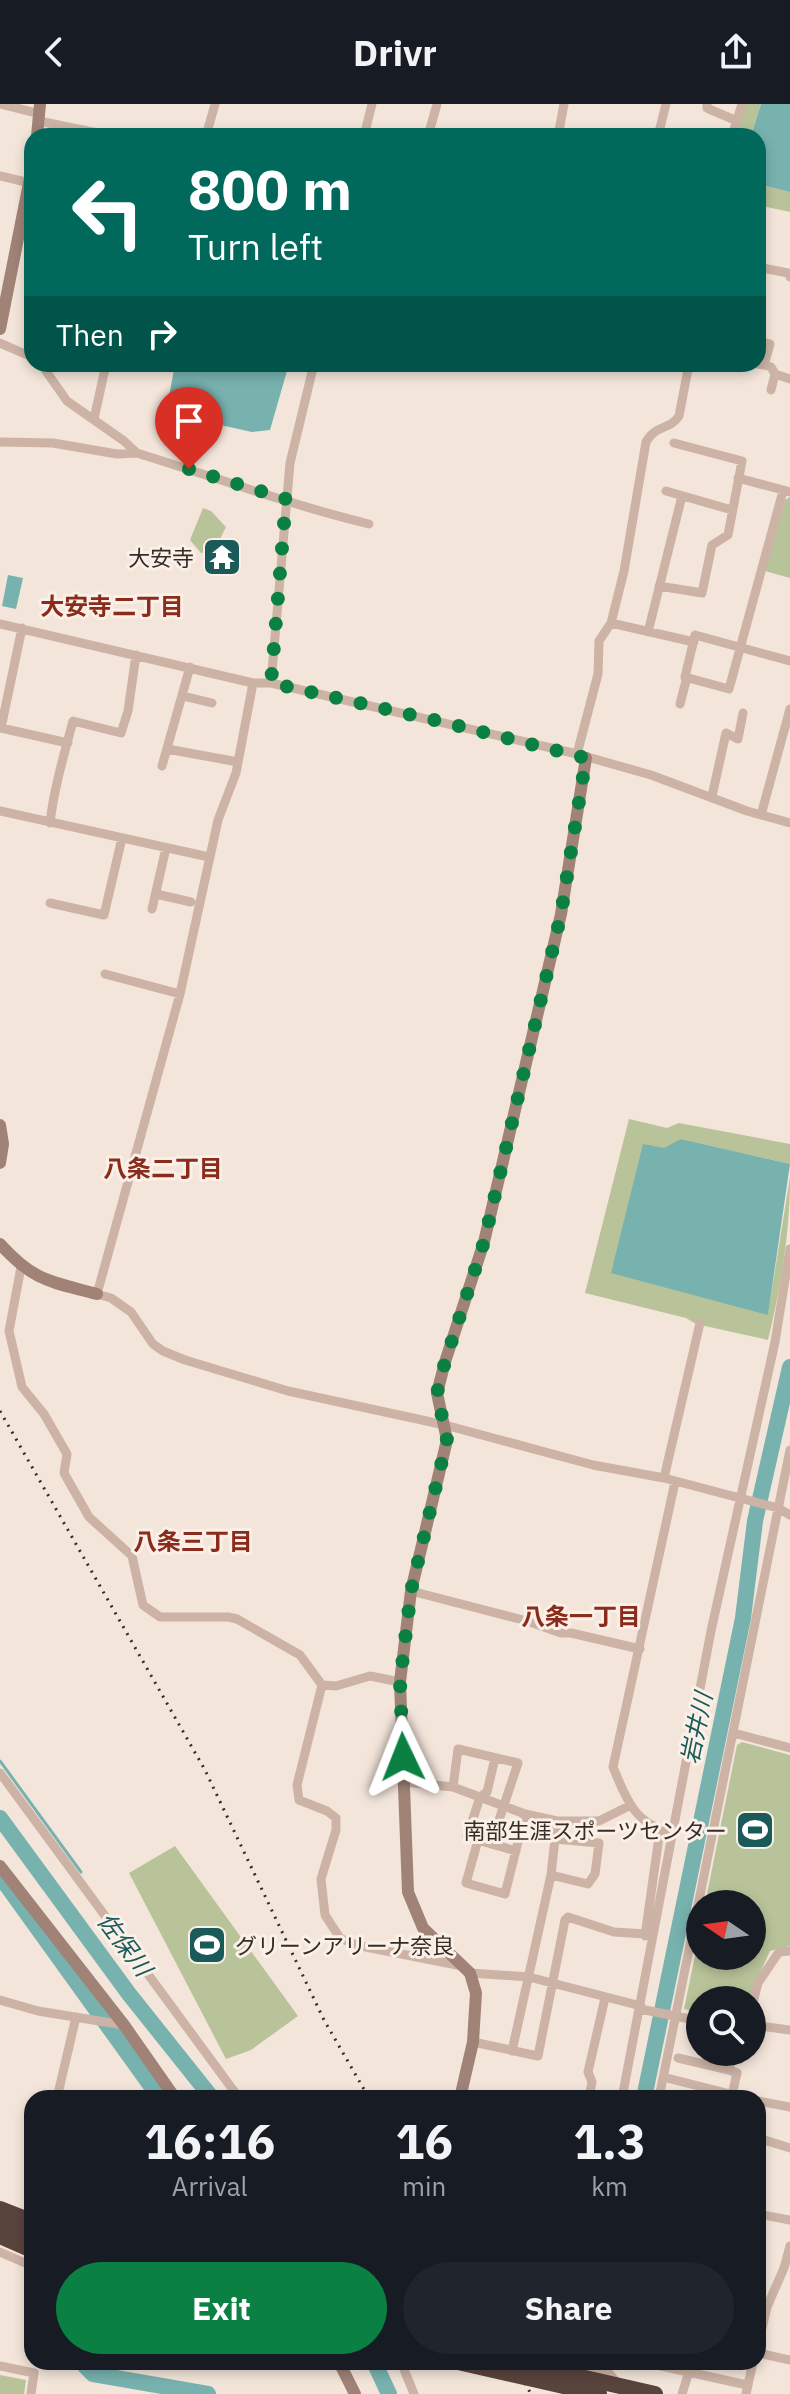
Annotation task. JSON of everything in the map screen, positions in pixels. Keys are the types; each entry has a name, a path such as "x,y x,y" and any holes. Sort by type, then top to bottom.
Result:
{"highway":[{"path":"0,2209 24,2218"},
{"path":"0,2222 24,2220"},
{"path":"0,2236 24,2246"},
{"path":"494,2370 601,2394"},
{"path":"550,2370 655,2394"}],"street":[{"path":"1,104 87,128"},
{"path":"208,128 215,104"},
{"path":"366,128 372,104"},
{"path":"430,128 437,104"},
{"path":"560,128 564,104"},
{"path":"660,128 666,104"},
{"path":"707,104 707,108 737,121"},
{"path":"735,128 742,104"},
{"path":"0,176 24,182"},
{"path":"0,329 24,212"},
{"path":"766,269 788,273 790,277"},
{"path":"0,343 24,354"},
{"path":"766,366 775,374 790,379"},
{"path":"47,372 67,401 137,453"},
{"path":"94,419 104,372"},
{"path":"271,683 290,463 312,372"},
{"path":"462,2090 473,2042 476,1993 466,1970 423,1928 408,1892 400,1682 411,1591 447,1440 437,1393 484,1242 561,914 582,756 598,674 599,641 611,623 633,524 646,442 652,431 674,422 679,416 687,372"},
{"path":"771,390 775,374"},
{"path":"0,442 53,443 117,454 137,453 303,507 369,524"},
{"path":"659,586 702,593 712,545 728,535 742,461 674,443"},
{"path":"687,677 729,689 787,492 738,478"},
{"path":"666,491 732,510"},
{"path":"648,632 682,496"},
{"path":"611,623 694,642"},
{"path":"0,624 253,683 271,683 582,756 651,775 790,823"},
{"path":"22,628 1,728 68,743"},
{"path":"680,704 695,635 790,661"},
{"path":"50,823 53,791 73,721 121,733 128,711 136,655"},
{"path":"162,766 190,667"},
{"path":"97,1294 180,994 223,800 238,762 253,683"},
{"path":"183,696 212,703"},
{"path":"761,815 790,709"},
{"path":"712,796 726,733 738,739 743,713"},
{"path":"167,749 238,762"},
{"path":"778,749 790,753"},
{"path":"0,811 209,857"},
{"path":"50,903 104,915 122,838"},
{"path":"152,909 166,848"},
{"path":"156,894 191,902"},
{"path":"105,974 180,994"},
{"path":"0,1125 3,1144 0,1163"},
{"path":"0,1244 21,1267 42,1279 111,1298 131,1312 153,1344 185,1360 288,1391 445,1425 593,1465 664,1478 776,1508 790,1515"},
{"path":"624,2090 711,1631 743,1500 790,1249"},
{"path":"21,1267 9,1331 22,1387 44,1414 67,1454 64,1473 89,1517 132,1556 143,1605 160,1617 237,1619 300,1655 322,1685 336,1686 370,1676 400,1682"},
{"path":"664,1478 700,1323"},
{"path":"661,2090 673,2015 734,1733 776,1508 790,1450"},
{"path":"672,1831 660,1830 629,1806 613,1767 675,1482"},
{"path":"411,1591 561,1633 640,1649"},
{"path":"322,1685 297,1785 299,1800 336,1818 336,1830 321,1879 325,1915 340,1938 356,1945 466,1970 529,1977 686,2018"},
{"path":"734,1733 790,1748"},
{"path":"453,1787 458,1749 518,1763 491,1844"},
{"path":"495,1758 487,1792 480,1797 467,1837 516,1851"},
{"path":"0,1773 233,2090"},
{"path":"404,1782 453,1787 525,1814 557,1821 599,1821 629,1806"},
{"path":"478,1840 466,1883 505,1894 525,1814"},
{"path":"512,2051 551,1875 557,1821"},
{"path":"649,1959 645,1934 660,1830"},
{"path":"551,1875 588,1884 595,1874 599,1843 555,1839"},
{"path":"0,1866 124,2025 169,2090"},
{"path":"473,2042 538,2056 568,1917 614,1932 645,1934"},
{"path":"757,1986 779,1952 790,1951"},
{"path":"590,2090 592,2082 588,2072 605,1998"},
{"path":"0,2000 38,2011 124,2025"},
{"path":"59,2090 76,2017"},
{"path":"766,2027 790,2030"},
{"path":"678,2058 737,2073 733,2090"},
{"path":"729,2070 730,2066"},
{"path":"663,2077 713,2090"},
{"path":"766,2103 790,2107"},
{"path":"766,2140 790,2148"},
{"path":"766,2216 790,2220"},
{"path":"766,2311 787,2268 790,2246"},
{"path":"0,2252 24,2262"},
{"path":"766,2355 790,2360"},
{"path":"0,2366 34,2373 31,2394"},
{"path":"343,2370 355,2394"},
{"path":"404,2370 414,2394"},
{"path":"561,2394 569,2370"},
{"path":"601,2394 607,2370"},
{"path":"609,2370 621,2386 655,2394"},
{"path":"674,2370 747,2390 751,2370"},
{"path":"682,2394 690,2370"}],"green space":[{"path":"745,104 761,104 754,128 738,128"},
{"path":"766,186 790,192 790,212 766,207"},
{"path":"790,497 790,578 765,571 785,500"},
{"path":"203,508 211,511 226,527 214,551 201,553 190,540"},
{"path":"629,1119 667,1128 679,1123 790,1144 790,1164 681,1139 611,1272 768,1314 790,1177 784,1259 768,1340 696,1324 686,1318 585,1293"},
{"name":"南部生涯スポーツセンター","path":"742,1742 790,1755 790,1946 770,1951 766,1960 766,1890 708,1890 737,1745"},
{"name":"グリーンアリーナ奈良","path":"175,1846 298,2016 251,2050 226,2059 129,1873"},
{"name":"南部生涯スポーツセンター","path":"692,1970 761,1970 754,1986 689,1986"},
{"path":"0,2375 26,2380 24,2394 0,2394"}],"water":[{"path":"761,104 790,104 790,192 766,186 766,128 754,128"},
{"path":"174,372 287,372 270,430 252,432 166,413"},
{"path":"8,575 23,578 16,609 2,606"},
{"path":"681,1139 790,1164 768,1315 611,1273 643,1144 664,1148"}],"waterway":[{"name":"岩井川","path":"646,2090 743,1618 755,1521 790,1367"},
{"path":"0,1761 81,1872"},
{"name":"佐保川","path":"0,1818 129,1994 206,2090"},
{"path":"0,1876 154,2090"},
{"path":"89,2370 93,2374 208,2394"},
{"name":"佐保川","path":"378,2370 389,2394"}],"railway":[{"path":"0,1411 205,1770 324,2020 364,2090"},
{"path":"518,2370 531,2394"}],"place":[{"name":"大安寺","path":"222,557"},
{"name":"南部生涯スポーツセンター","path":"755,1830"},
{"name":"グリーンアリーナ奈良","path":"207,1945"}],"district":[{"name":"大安寺二丁目","path":"112,606"},
{"name":"八条二丁目","path":"163,1168"},
{"name":"八条三丁目","path":"193,1541"},
{"name":"八条一丁目","path":"581,1616"}],"route":[{"path":"189,469 286,499 271,683 586,758 561,914 484,1242 437,1393 447,1440 411,1591 400,1682 403,1757"}]}
